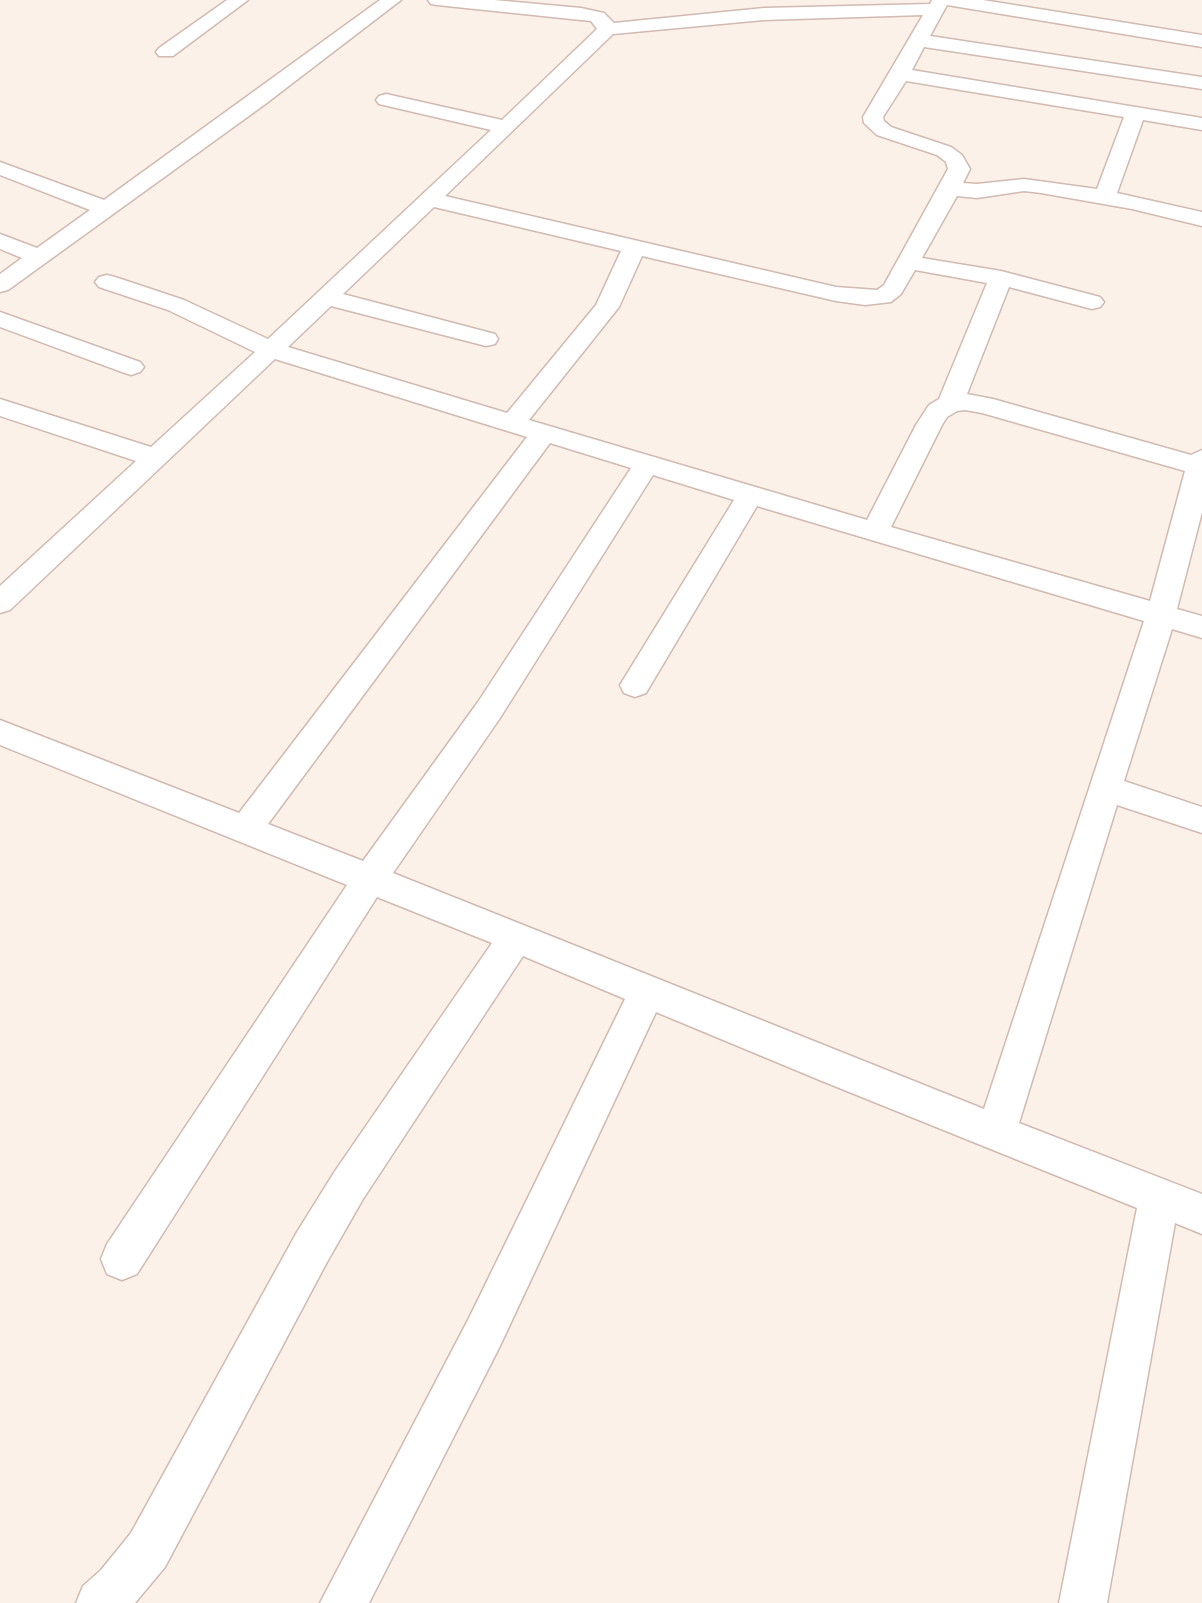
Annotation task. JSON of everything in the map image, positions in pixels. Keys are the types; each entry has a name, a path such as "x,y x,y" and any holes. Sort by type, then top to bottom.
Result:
{"street":[{"path":"166,52 239,0"},
{"path":"0,285 257,101 392,0"},
{"path":"0,603 272,350 428,199 602,36 606,29 604,22 597,17 581,14 450,1"},
{"path":"606,29 764,14 942,3 1202,41"},
{"path":"428,199 836,294 864,298 882,297 893,289 959,169 956,159 944,151 884,131 874,123 875,112 942,3"},
{"path":"918,40 1202,83"},
{"path":"900,74 1202,124"},
{"path":"386,100 505,127"},
{"path":"1105,197 1136,113"},
{"path":"0,168 106,209"},
{"path":"950,189 978,191 1024,185 1041,186 1105,197 1202,219"},
{"path":"0,241 39,257"},
{"path":"513,423 607,307 634,247"},
{"path":"908,262 1001,278 1092,302"},
{"path":"951,404 1001,278"},
{"path":"106,282 176,305 272,350 750,495 1202,627"},
{"path":"326,297 486,339"},
{"path":"0,319 131,367"},
{"path":"875,531 929,425 938,411 951,404 965,402 984,405 1201,463 1161,615 996,1132"},
{"path":"0,407 155,458"},
{"path":"246,829 544,433"},
{"path":"122,1259 370,878 489,710 646,464"},
{"path":"635,685 750,495"},
{"path":"0,732 370,878 1202,1214"},
{"path":"1106,788 1202,820"},
{"path":"100,1603 118,1587 148,1550 312,1247 349,1185 516,937"},
{"path":"345,1603 484,1333 646,991"},
{"path":"1083,1603 1159,1197"}]}
